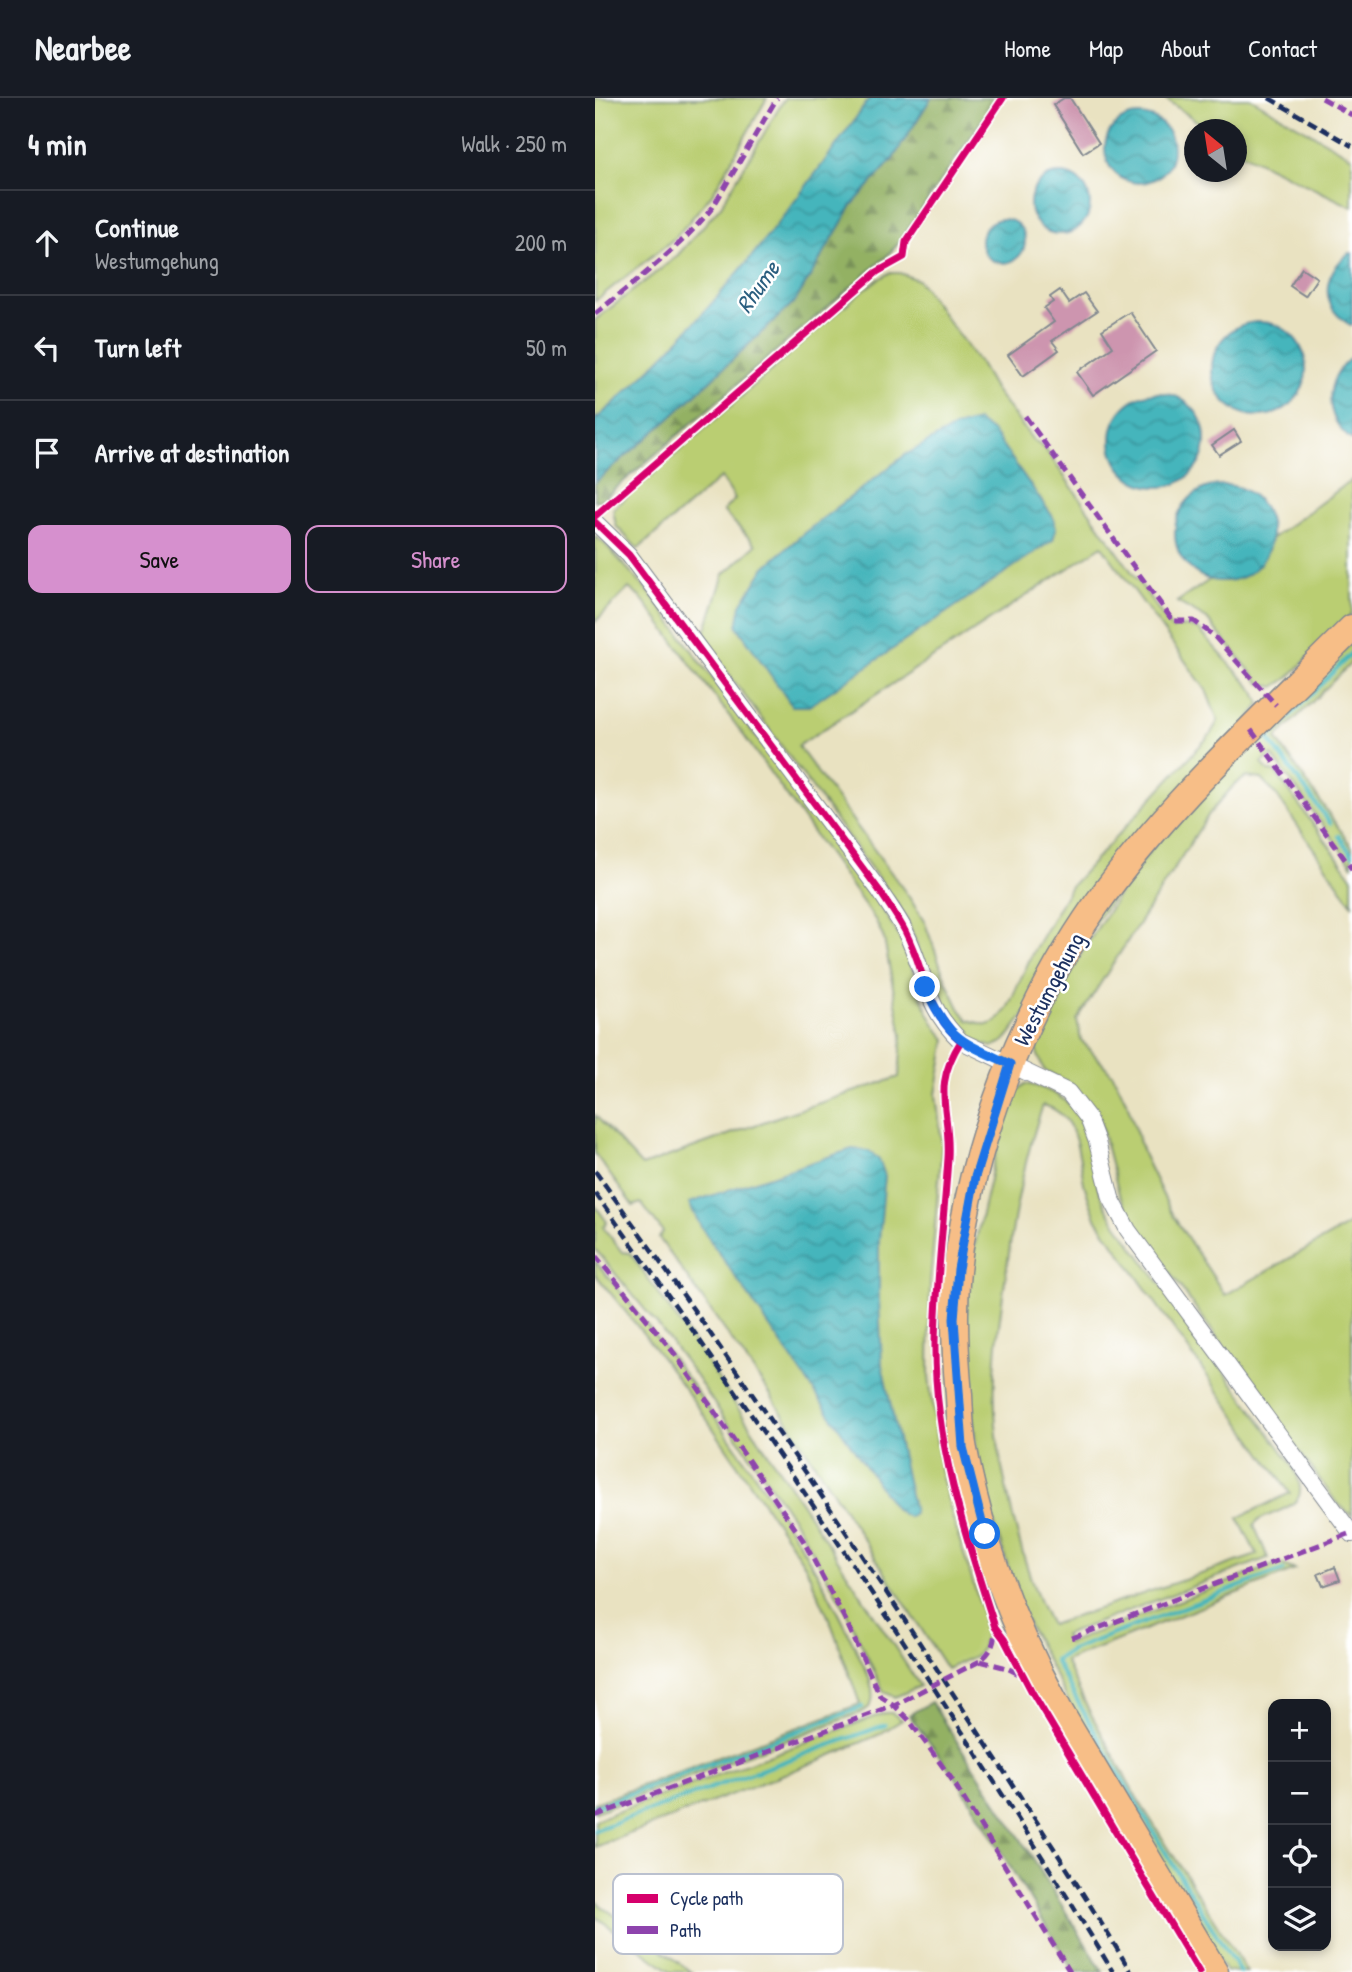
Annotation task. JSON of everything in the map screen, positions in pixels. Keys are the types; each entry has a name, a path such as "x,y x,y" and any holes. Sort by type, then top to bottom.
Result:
{"main road":[{"name":"Westumgehung","path":"1215,1972 1084,1755 1037,1671 1000,1587 963,1447 954,1319 958,1269 983,1146 1010,1064 1061,962 1095,906 1186,795 1352,628"}],"street":[{"path":"595,522 629,555 879,890 905,931 936,1012 948,1028 961,1041 1067,1092 1084,1111 1097,1142 1111,1198 1128,1230 1352,1534"}],"green space":[{"path":"595,98 767,98 713,193 676,237 595,301"},
{"path":"785,98 870,98 743,268 672,347 595,420 595,320 676,257 721,206"},
{"path":"931,98 997,98 898,244 603,499 595,501 595,482 668,420 796,300 852,205 892,160"},
{"path":"1164,98 1250,98 1352,157 1352,207 1247,156 1247,119 1194,119"},
{"path":"889,273 900,273 918,280 980,364 995,390 1033,440 1045,449 1172,629 1186,626 1198,629 1255,692 1260,704 1009,1035 1003,1042 992,1047 966,1036 945,1012 903,912 712,651 704,635 724,574 756,545 723,511 735,499 721,477 638,549 616,526 613,509 877,280","holes":["1102,546 1206,690 1218,721 1210,735 1071,886 1033,952 1007,1009 996,1022 987,1025 968,1020 959,1008 925,923 909,897 798,746"]},
{"path":"1352,480 1352,614 1288,678 1274,687 1260,683 1207,619 1177,602 1211,579 1227,581 1266,554 1271,539"},
{"path":"595,536 649,592 879,904 903,945 931,1019 946,1039 936,1094 942,1145 930,1283 929,1377 941,1473 981,1608 985,1635 982,1648 975,1656 947,1669 768,1391 659,1238 663,1232 641,1203 633,1206 595,1154 595,1115 642,1166 899,1077 902,1035 884,939 876,921 742,733 642,599 629,588 595,622"},
{"path":"1352,642 1352,662 1276,738 1352,847 1352,865 1272,755 1262,763 1268,771 1275,772 1352,877 1352,904 1277,796 1262,779 1246,777 1233,786 1209,814 1077,1020 1081,1040 1113,1075 1127,1103 1144,1156 1172,1214 1225,1295 1352,1223 1352,1516 1336,1502 1137,1227 1119,1194 1100,1121 1093,1106 1071,1084 1044,1070 1034,1045 1082,952 1132,874 1170,826"},
{"path":"1025,1084 1038,1087 1065,1100 1075,1110 1086,1134 1100,1194 1113,1219 1291,1463 1298,1477 1299,1495 1295,1501 1254,1525 1268,1558 1064,1635 1068,1643 1279,1563 1295,1570 1065,1661 1137,1798 1247,1972 1226,1972 1107,1775 1023,1614 979,1474 964,1333 971,1262 1000,1135 1015,1093","holes":["1043,1105 1055,1110 1070,1126 1074,1136 1085,1188 1097,1220 1290,1493 1238,1518 1257,1555 1051,1625 1030,1576 1009,1500 997,1438 995,1384 1002,1301 1021,1182"]},
{"path":"595,1205 607,1222 603,1227 622,1252 630,1253 707,1362 920,1686 895,1697 884,1692 844,1607 798,1526 692,1371 595,1249"},
{"path":"595,1261 688,1379 786,1523 842,1619 867,1672 872,1701 862,1712 595,1812 595,1803 860,1704 831,1623 805,1565 706,1418 651,1343 595,1274"},
{"path":"931,1702 1103,1972 1074,1972 957,1779 909,1715"},
{"path":"885,1713 892,1713 902,1720 878,1735 818,1761 595,1847 595,1820"},
{"path":"595,1901 613,1914 613,1929 595,1916"},
{"path":"647,1954 667,1954 692,1972 672,1972"}],"water":[{"name":"Rhume","path":"870,98 931,98 892,160 852,205 796,300 668,420 595,482 595,420 672,347 708,308 776,226"},
{"path":"1139,115 1152,118 1163,125 1170,136 1173,149 1170,162 1163,173 1152,180 1139,183 1126,180 1115,173 1108,162 1105,149 1108,136 1115,125 1126,118"},
{"path":"1054,174 1066,174 1085,187 1090,204 1088,216 1077,229 1066,234 1054,234 1035,221 1030,210 1030,198 1043,179"},
{"path":"1003,219 1018,226 1025,241 1018,256 1003,263 988,256 981,241 988,226"},
{"path":"1352,253 1352,326 1334,310 1328,291 1333,271"},
{"path":"1259,322 1277,326 1292,336 1302,351 1306,369 1302,387 1292,402 1277,412 1259,416 1241,412 1226,402 1216,387 1212,369 1216,351 1226,336 1241,326"},
{"path":"1352,357 1352,440 1336,421 1330,398 1336,376"},
{"path":"1158,393 1176,397 1191,407 1201,422 1205,440 1201,458 1191,473 1176,483 1158,487 1140,483 1125,473 1115,458 1111,440 1115,422 1125,407 1140,397"},
{"path":"977,421 993,432 1053,517 1056,529 1053,540 809,706 792,706 737,626 741,605 765,567 804,533 905,455 955,427"},
{"path":"1223,485 1241,489 1257,499 1267,515 1271,533 1267,551 1257,567 1241,577 1223,581 1205,577 1189,567 1179,551 1175,533 1179,515 1189,499 1205,489"},
{"path":"852,1149 868,1151 879,1159 885,1176 879,1240 882,1365 914,1513 908,1517 896,1510 701,1227 689,1203"}],"building":[{"path":"1064,98 1070,98 1099,143 1083,153 1053,105"},
{"path":"1302,268 1317,278 1305,296 1290,286"},
{"path":"1060,290 1069,303 1084,293 1097,311 1052,341 1059,350 1023,376 1008,355 1054,322 1044,308 1053,302 1050,297"},
{"path":"1130,312 1156,351 1093,395 1077,372 1113,347 1102,330"},
{"path":"1234,430 1241,441 1219,455 1212,445"},
{"path":"1335,1567 1340,1580 1323,1586 1318,1574"}],"waterway":[{"path":"1330,823 1268,738 1352,653"},
{"path":"1339,836 1352,855"},
{"path":"1240,1972 1145,1818 1055,1660 1071,1650 1283,1570"},
{"path":"595,1807 862,1707"},
{"path":"595,1830 885,1725"}],"railway":[{"path":"1269,98 1352,146"},
{"path":"595,1171 862,1556 1041,1828 1131,1972"},
{"path":"595,1193 739,1397 879,1604 1113,1972"}],"marked path":[{"path":"595,314 672,250 713,207 777,98"},
{"path":"1322,98 1352,115"},
{"path":"1025,416 1173,621 1194,621 1213,635 1276,705"},
{"path":"1251,730 1352,869"},
{"path":"595,1255 674,1353 803,1540 846,1621 880,1696 909,1720 951,1778 1070,1972"},
{"path":"1072,1638 1351,1533"},
{"path":"595,1816 894,1705 980,1661 992,1646 995,1627"},
{"path":"980,1661 1007,1668 1021,1675"}],"cycle path":[{"path":"595,516 877,272 904,257 906,242 1003,98"},
{"path":"595,522 629,555 879,890 905,931 939,1015 961,1041 946,1073 944,1086 948,1158 935,1343 940,1416 953,1488 995,1627 1199,1972"}],"route":[{"path":"925,987 936,1012 961,1041 1010,1064 975,1177 958,1269 954,1319 963,1447 985,1534"}]}
